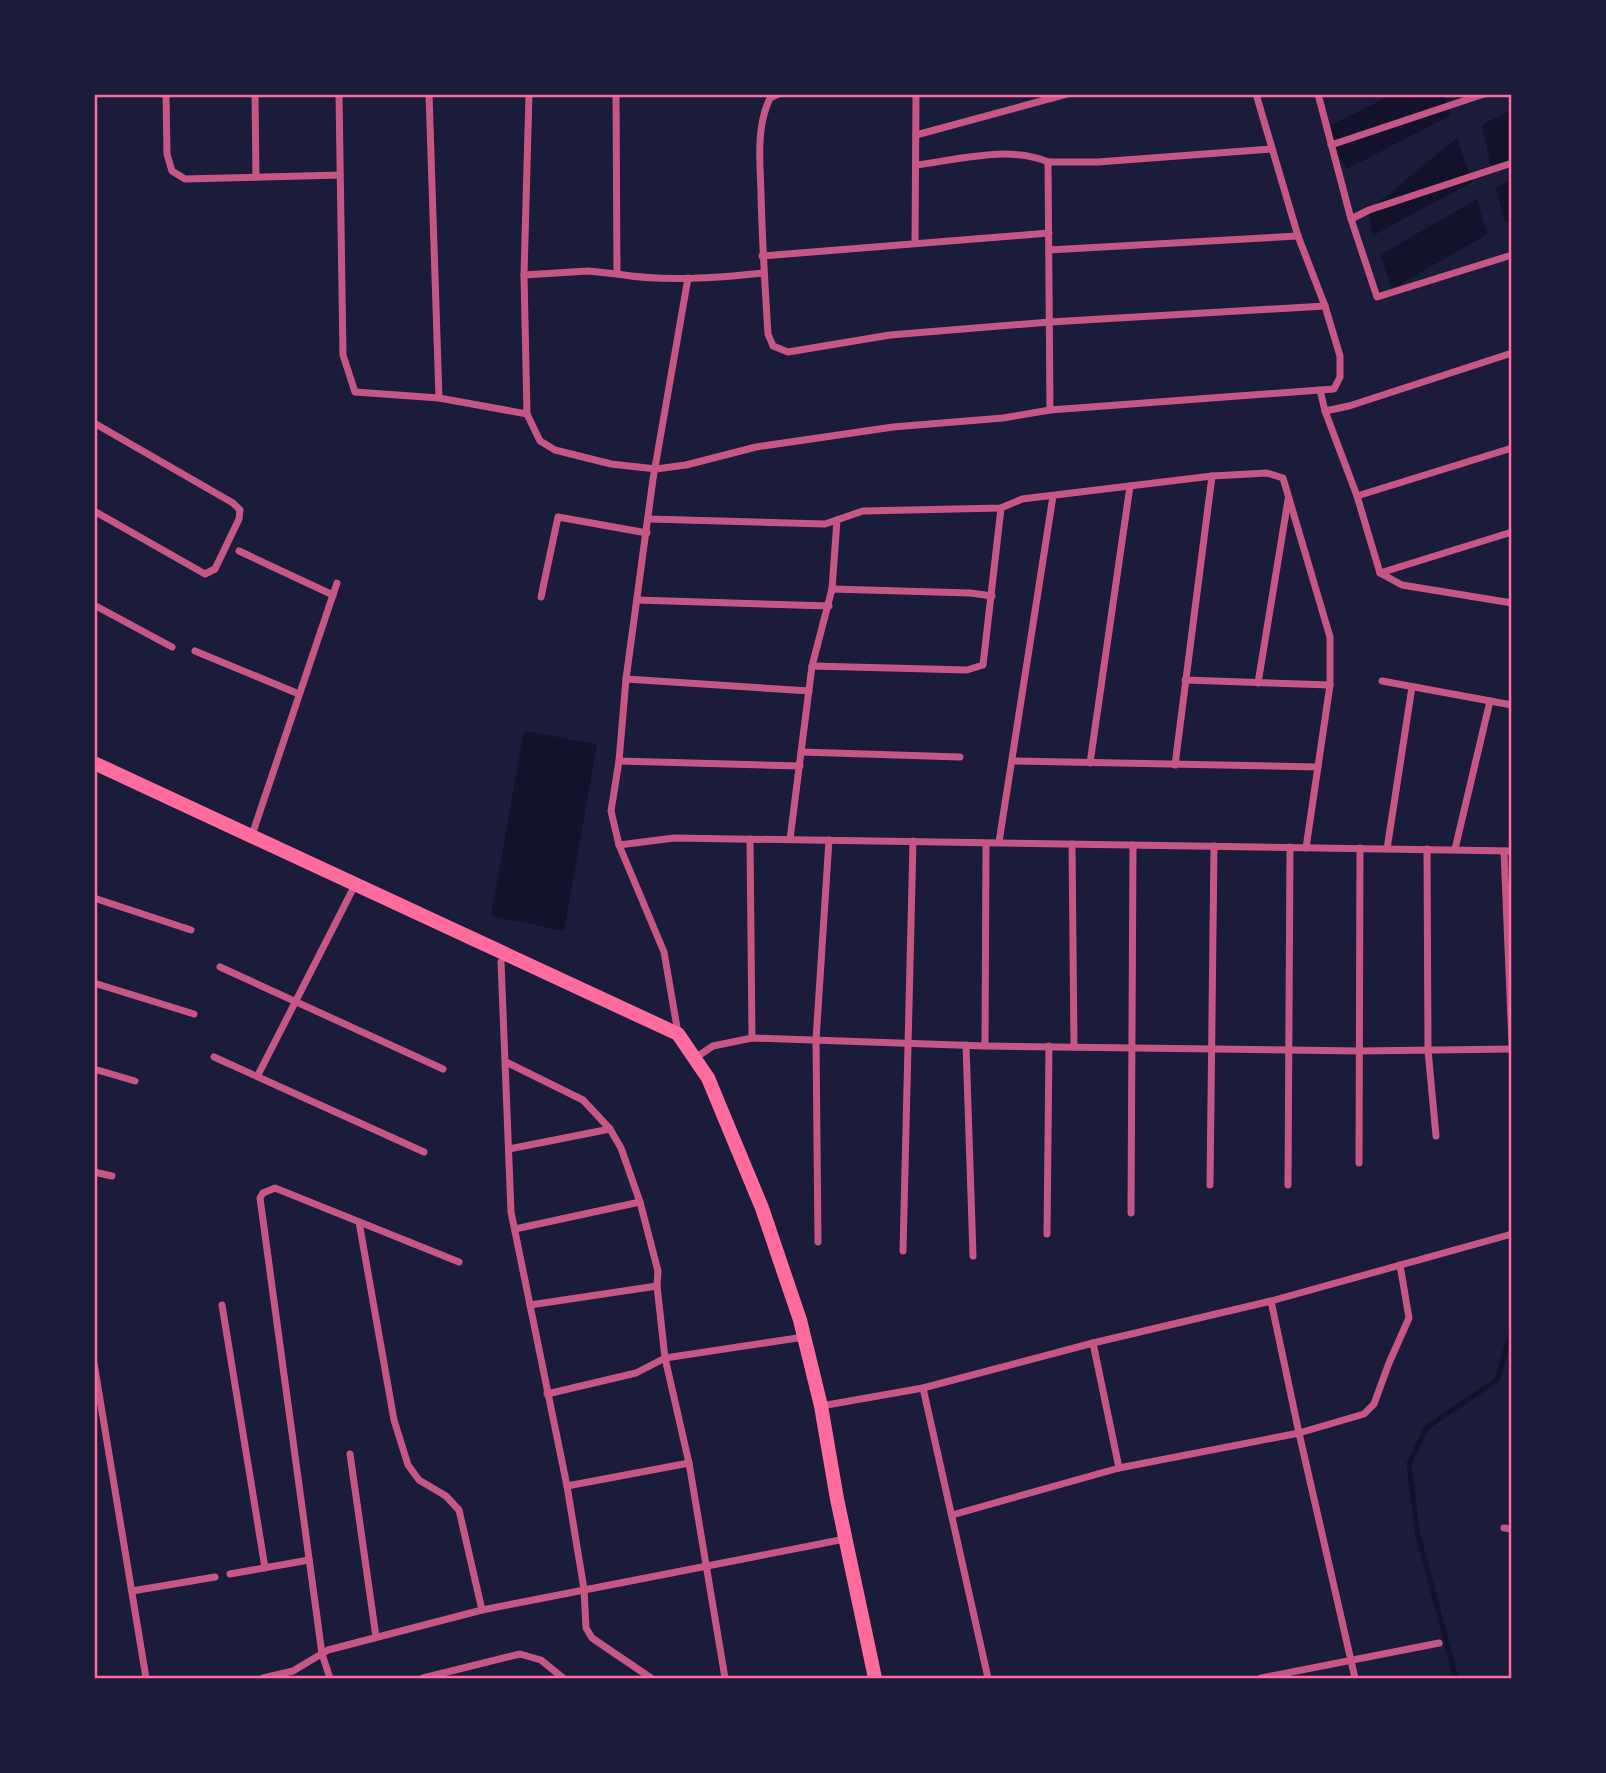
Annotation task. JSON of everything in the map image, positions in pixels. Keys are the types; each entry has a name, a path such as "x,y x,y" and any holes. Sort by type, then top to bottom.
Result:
{"main road":[{"path":"94,763 678,1034 708,1079 759,1202 800,1320 821,1406 845,1539 875,1678"}],"street":[{"path":"166,94 167,154 172,171 184,179 340,175"},
{"path":"255,94 256,177"},
{"path":"339,94 343,355 355,392 439,398 527,414"},
{"path":"429,94 439,398"},
{"path":"529,94 524,275 527,414 540,441 555,450 611,464 656,469 686,465 756,447 880,429 1003,418 1050,410 1334,389 1340,377 1340,356 1325,306 1298,236 1256,94"},
{"path":"616,94 617,274"},
{"path":"778,94 769,98 762,115 762,256 768,334 773,346 788,352 890,335 1050,322 1325,306"},
{"path":"915,243 916,94"},
{"path":"1318,94 1351,219 1377,297 1511,255"},
{"path":"1331,145 1484,94"},
{"path":"916,135 1066,95"},
{"path":"916,165 1004,154 1033,156 1048,162 1098,162 1271,149"},
{"path":"1048,162 1050,410"},
{"path":"1351,219 1369,210 1511,163"},
{"path":"762,256 1049,233"},
{"path":"1049,250 1298,236"},
{"path":"524,275 589,271 636,277 688,278 764,273"},
{"path":"678,1034 664,952 619,845 611,811 637,600 688,278"},
{"path":"1325,411 1349,406 1511,353"},
{"path":"1320,390 1325,411 1357,496 1380,573 1402,585 1511,603"},
{"path":"94,423 233,503 240,510 239,519 215,569 205,573 95,513"},
{"path":"1357,496 1511,448"},
{"path":"649,519 825,524 863,511 1001,508 1023,499 1212,476 1267,473 1283,478 1329,637 1330,685 1306,848"},
{"path":"1175,765 1212,476"},
{"path":"1090,763 1130,486"},
{"path":"999,842 1053,496"},
{"path":"1258,682 1289,496"},
{"path":"812,666 967,670 983,665 1001,508"},
{"path":"541,597 558,517 647,533"},
{"path":"790,839 812,666 832,589 837,520"},
{"path":"1380,573 1511,532"},
{"path":"239,551 333,595"},
{"path":"252,835 338,583"},
{"path":"832,589 992,596"},
{"path":"637,600 829,606"},
{"path":"94,605 172,648"},
{"path":"195,651 299,694"},
{"path":"626,679 809,691"},
{"path":"1185,680 1330,685"},
{"path":"1382,681 1511,705"},
{"path":"1387,849 1412,687"},
{"path":"1455,849 1490,701"},
{"path":"801,752 960,757"},
{"path":"619,761 800,766"},
{"path":"1012,761 1318,767"},
{"path":"619,845 674,838 1508,851 1511,1046 1359,1051 985,1046 752,1038 713,1046 695,1058"},
{"path":"750,839 752,1038"},
{"path":"818,1242 817,1040 829,840"},
{"path":"903,1251 914,841"},
{"path":"985,1046 986,844"},
{"path":"1072,844 1074,1047"},
{"path":"1131,1213 1133,845"},
{"path":"1210,1185 1214,846"},
{"path":"1288,1185 1290,847"},
{"path":"1359,1163 1360,848"},
{"path":"1427,849 1428,1050 1436,1136"},
{"path":"258,1075 356,883"},
{"path":"94,908 95,898 191,930"},
{"path":"501,962 511,1212 567,1486 584,1589 586,1628 592,1638 650,1678"},
{"path":"220,967 443,1069"},
{"path":"94,983 194,1014"},
{"path":"966,1045 973,1256"},
{"path":"1047,1234 1049,1046"},
{"path":"215,1057 424,1152"},
{"path":"506,1062 583,1100 610,1129 621,1149 640,1202 658,1271 657,1286 665,1359 689,1463 725,1678"},
{"path":"94,1069 135,1081"},
{"path":"509,1149 610,1129"},
{"path":"94,1172 112,1176"},
{"path":"330,1678 322,1654 260,1198 263,1193 275,1188 459,1262"},
{"path":"515,1228 640,1202"},
{"path":"359,1222 394,1420 408,1465 419,1480 446,1496 459,1510 482,1609"},
{"path":"821,1406 923,1388 1093,1343 1271,1301 1511,1234"},
{"path":"952,1515 1119,1468 1298,1433 1364,1414 1374,1404 1409,1318 1400,1265"},
{"path":"530,1305 657,1286"},
{"path":"1271,1301 1298,1433 1355,1678"},
{"path":"222,1305 265,1568"},
{"path":"547,1394 636,1373 665,1359 804,1338"},
{"path":"1093,1343 1119,1468"},
{"path":"94,1363 146,1678"},
{"path":"923,1388 988,1678"},
{"path":"350,1454 376,1637"},
{"path":"567,1486 689,1463"},
{"path":"263,1678 293,1671 328,1650 482,1609 845,1539"},
{"path":"230,1573 309,1560"},
{"path":"132,1591 215,1577"},
{"path":"1261,1678 1439,1643"},
{"path":"424,1678 520,1654 541,1660 564,1678"}],"shaded area":[{"path":"1392,95 1444,95 1451,115 1347,169 1331,145 1331,125"},
{"path":"1511,110 1511,160 1492,171 1482,125"},
{"path":"1457,138 1472,182 1372,236 1369,210"},
{"path":"1511,180 1511,219 1505,223 1496,188"},
{"path":"1477,199 1487,234 1392,289 1380,255"},
{"path":"524,731 597,744 564,931 491,916"}],"waterway":[{"path":"1456,1678 1417,1531 1409,1464 1426,1428 1497,1380 1512,1329"}]}
